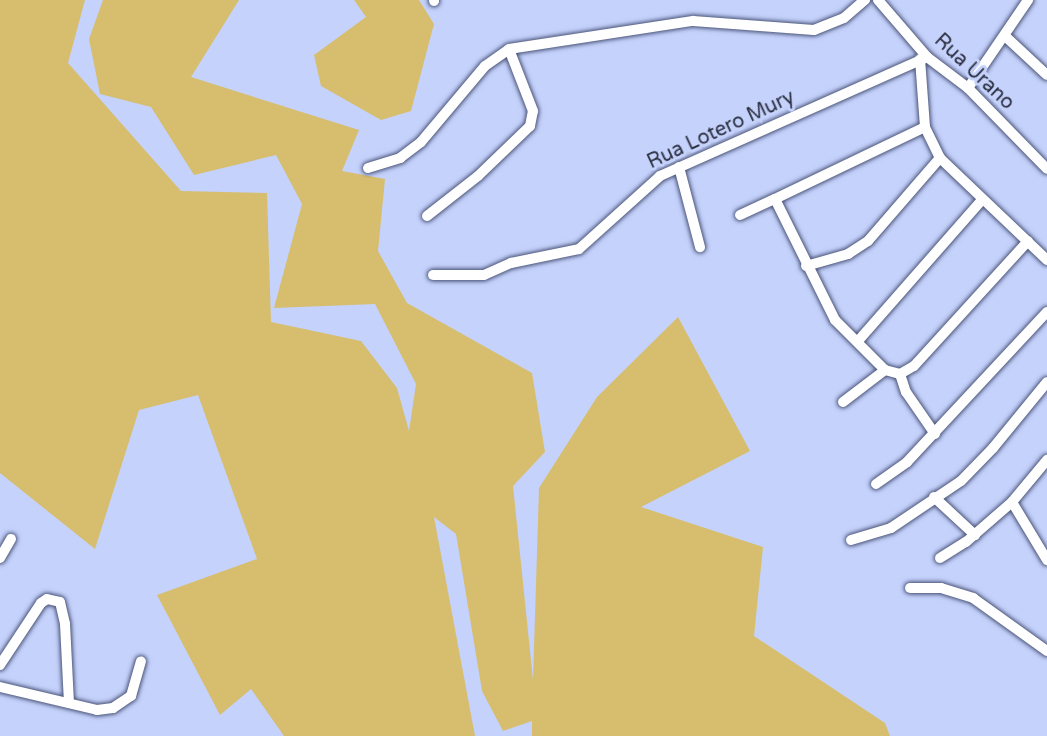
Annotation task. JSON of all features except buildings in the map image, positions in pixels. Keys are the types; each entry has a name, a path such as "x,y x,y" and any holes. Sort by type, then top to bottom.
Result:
{"street":[{"path":"368,168 399,158 421,142 485,66 509,49 693,21 814,30 844,18 865,0"},
{"name":"Rua Urano","path":"879,0 924,58 968,88 1047,169"},
{"path":"968,88 1028,0"},
{"path":"1005,36 1047,75"},
{"path":"428,216 478,176 530,126 533,111 509,49"},
{"path":"924,58 925,127 940,158 1047,260"},
{"name":"Rua Lotero Mury","path":"433,275 484,275 511,263 579,249 647,186 680,167 924,58"},
{"path":"740,215 925,127"},
{"path":"806,267 848,254 868,241 940,158"},
{"path":"680,167 700,247"},
{"path":"775,199 806,267 835,320 885,370 900,374"},
{"path":"858,341 982,200"},
{"path":"900,374 922,358 1028,241"},
{"path":"876,484 907,462 1047,312"},
{"path":"843,402 885,370"},
{"path":"900,374 906,392 934,434"},
{"path":"851,540 891,528 961,481 978,465 1047,382"},
{"path":"940,558 975,535 1012,502 1047,460"},
{"path":"934,497 975,535"},
{"path":"1012,502 1047,560"},
{"path":"0,558 11,539"},
{"path":"910,588 940,588 973,598 1047,651"},
{"path":"0,665 41,603 47,599 60,602 65,624 69,704"},
{"path":"0,687 97,710 123,704 133,689 141,661"}],"shaded area":[{"path":"0,0 85,0 68,63 181,191 267,193 271,322 361,341 397,388 409,431 416,384 375,304 274,308 302,204 276,155 194,175 151,107 100,94 89,39 103,0 239,0 191,77 359,130 342,171 385,179 378,251 407,303 532,373 545,452 513,486 533,680 539,488 597,397 678,317 750,451 641,507 763,547 754,636 885,723 890,736 532,736 532,721 503,731 482,691 456,534 434,517 475,736 284,736 251,689 220,715 157,595 257,559 198,395 139,410 95,549 0,473"},
{"path":"354,0 419,0 434,24 411,111 381,120 321,86 314,55 366,17"}]}
